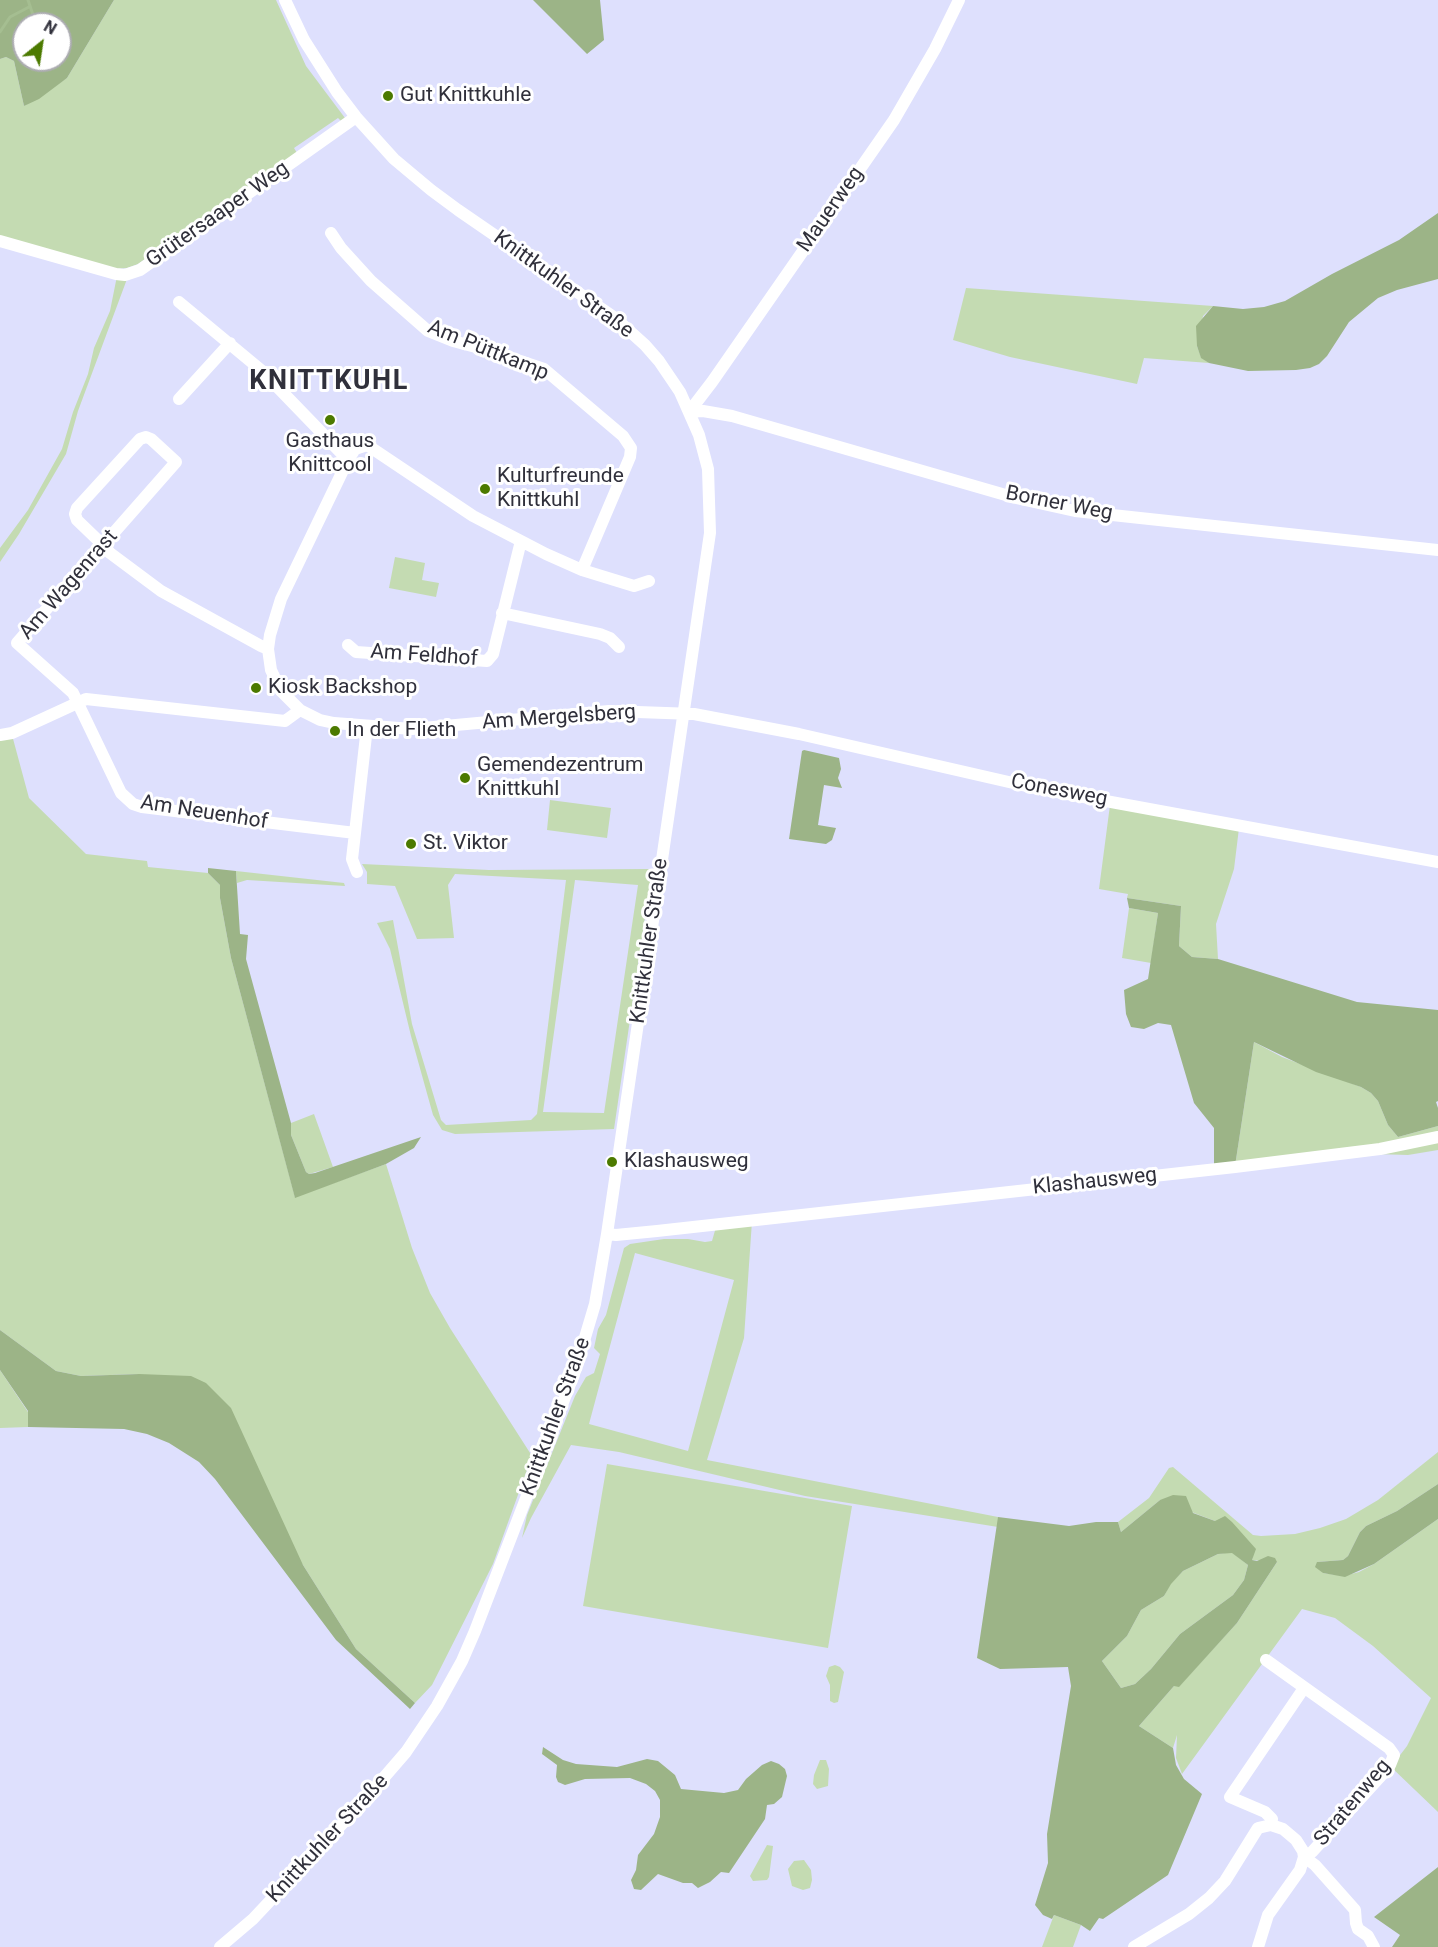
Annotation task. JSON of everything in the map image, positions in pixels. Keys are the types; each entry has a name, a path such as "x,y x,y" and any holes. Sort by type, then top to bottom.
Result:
{"street":[{"name":"Knittkuhler Straße","path":"220,1947 253,1919 387,1776 426,1724 452,1680 475,1631 575,1371 595,1304 607,1234 710,533 708,469 699,435 680,392 659,361 631,332 596,305 431,190 394,159 356,117 317,63 285,0"},
{"name":"Mauerweg","path":"689,412 894,120 930,59 959,0"},
{"name":"Grütersaaper Weg","path":"0,241 111,273 126,274 140,270 356,117"},
{"name":"Am Püttkamp","path":"331,233 341,248 371,280 428,331 544,369 626,440 631,448 630,457 582,570"},
{"path":"178,302 230,343 294,402 348,460 355,449 367,445 441,496 521,541 582,570 634,585 649,581"},
{"path":"179,399 230,343"},
{"name":"Borner Weg","path":"689,412 703,411 732,416 1016,498 1075,511 1438,550"},
{"name":"Am Wagenrast","path":"78,703 73,693 17,642 104,545 176,462 151,439 146,437 140,439 77,508 75,514 77,520 104,545"},
{"name":"Am Mergelsberg","path":"348,460 280,598 272,623 268,649 271,670 288,700 300,710 320,720 367,727 412,729 609,711 682,712"},
{"name":"Am Feldhof","path":"348,645 356,652 488,661 493,654 521,541"},
{"path":"104,545 110,553 161,591 268,649"},
{"path":"502,612 600,634 610,638 619,647"},
{"path":"0,735 12,733 86,699 285,721 300,710"},
{"name":"Am Neuenhof","path":"78,703 121,793 133,804 355,833"},
{"name":"Conesweg","path":"682,712 799,734 1035,788 1438,861"},
{"path":"357,872 352,859 367,727"},
{"name":"Klashausweg","path":"607,1234 657,1232 1235,1167 1380,1149 1438,1137"},
{"name":"Stratenweg","path":"1258,1947 1268,1915 1300,1870 1304,1857 1312,1852 1379,1778 1390,1765 1394,1755 1389,1748 1266,1660"},
{"path":"1271,1825 1272,1819 1265,1812 1230,1797 1304,1688"},
{"path":"1134,1947 1189,1914 1209,1898 1225,1881 1258,1828 1271,1825 1287,1831 1300,1847 1304,1857 1315,1865 1354,1911 1358,1929 1368,1936 1374,1947"}],"green space":[{"path":"0,0 114,0 72,70 72,12 12,12 12,60 6,57 0,59"},
{"path":"114,0 276,0 306,66 345,118 342,122 338,118 294,148 297,153 138,264 115,269 0,238 0,59 6,57 12,60 12,72 16,72 24,106 67,78"},
{"path":"533,0 600,0 604,40 587,54"},
{"path":"16,72 71,72 67,78 39,99 24,106"},
{"path":"1438,213 1438,279 1397,290 1378,298 1349,322 1327,356 1319,364 1296,370 1248,371 1209,363 1201,358 1197,346 1196,326 1213,306 1243,309 1264,307 1285,301 1399,240"},
{"path":"117,276 127,279 78,411 66,454 0,562 0,548 28,510 62,449 88,374 94,348 110,311"},
{"path":"966,288 1213,306 1203,316 1197,346 1201,357 1209,363 1144,358 1137,384 1010,357 953,340"},
{"path":"395,557 425,563 422,580 439,583 436,597 389,588"},
{"path":"12,735 29,798 86,854 147,861 148,867 208,873 220,885 220,898 231,958 295,1197 386,1164 412,1248 430,1293 532,1456 493,1564 432,1685 415,1703 356,1649 303,1565 139,1374 81,1376 56,1371 0,1330 0,738"},
{"path":"802,751 839,758 841,769 838,778 842,788 824,785 818,825 836,828 832,840 826,844 789,839"},
{"path":"550,800 611,808 607,838 547,830"},
{"path":"1110,805 1239,828 1234,869 1216,924 1218,959 1192,957 1179,946 1181,906 1127,898 1128,894 1099,889"},
{"path":"362,864 489,870 652,869 614,1129 455,1134 442,1130 433,1115 390,949 377,923 393,920 412,1024 441,1120 446,1125 531,1120 537,1114 566,880 455,874 448,885 454,938 417,939 395,886 367,884 367,872","holes":["575,880 638,885 604,1113 543,1112"]},
{"path":"208,868 236,871 240,934 248,935 246,959 291,1123 291,1135 306,1172 315,1173 421,1137 414,1148 386,1164 295,1198 231,958 220,898 220,885 208,873"},
{"path":"236,871 344,883 345,886 247,880 237,883"},
{"path":"1127,898 1181,906 1179,946 1192,957 1218,959 1357,1002 1438,1010 1438,1101 1436,1102 1438,1126 1398,1137 1388,1125 1378,1101 1371,1093 1361,1087 1316,1072 1254,1042 1235,1166 1214,1168 1214,1128 1194,1103 1171,1025 1158,1023 1144,1029 1131,1027 1126,1014 1124,990 1148,979 1158,913 1129,908"},
{"path":"1129,908 1158,913 1151,963 1122,958"},
{"path":"1254,1042 1282,1057 1361,1087 1371,1093 1378,1101 1388,1125 1398,1137 1438,1126 1438,1135 1235,1166"},
{"path":"314,1114 333,1167 309,1174 306,1172 291,1135 291,1123"},
{"path":"1438,1138 1438,1150 1408,1155 1374,1154"},
{"path":"752,1221 744,1338 707,1460 998,1517 998,1527 805,1496 619,1452 571,1445 522,1538 527,1515 575,1396 586,1377 594,1373 600,1354 594,1348 598,1329 606,1315 624,1248 630,1244 664,1239 712,1241 716,1227","holes":["635,1253 734,1280 688,1451 589,1424"]},
{"path":"0,1330 56,1371 81,1376 139,1374 191,1376 206,1383 231,1408 303,1565 356,1649 415,1703 410,1709 336,1640 215,1479 199,1462 169,1443 147,1434 124,1429 28,1427 28,1411 0,1370"},
{"path":"0,1370 28,1412 28,1427 0,1428"},
{"path":"1438,1452 1438,1484 1397,1511 1366,1526 1360,1532 1348,1556 1343,1560 1317,1562 1323,1573 1344,1576 1359,1572 1438,1519 1438,1812 1391,1767 1407,1746 1431,1698 1373,1646 1335,1618 1302,1609 1182,1774 1176,1758 1177,1735 1173,1748 1139,1726 1174,1686 1179,1686 1237,1623 1277,1562 1252,1560 1253,1554 1215,1521 1160,1500 1121,1532 1118,1522 1149,1498 1169,1468 1173,1467 1253,1535 1295,1534 1346,1519 1378,1500"},
{"path":"607,1464 852,1506 828,1648 583,1606"},
{"path":"1438,1484 1438,1519 1374,1564 1345,1577 1323,1573 1315,1567 1317,1562 1343,1560 1348,1556 1360,1532 1366,1526 1397,1511"},
{"path":"1173,1495 1186,1496 1193,1513 1215,1521 1225,1516 1256,1549 1252,1560 1257,1561 1268,1556 1275,1558 1277,1562 1237,1623 1179,1687 1174,1686 1139,1726 1173,1748 1176,1765 1184,1779 1202,1794 1168,1875 1103,1919 1099,1918 1090,1931 1081,1925 1054,1915 1052,1919 1043,1915 1035,1905 1048,1863 1047,1834 1071,1686 1068,1667 1000,1669 977,1658 998,1517 1069,1526 1118,1522 1121,1532 1160,1500","holes":["1232,1553 1248,1565 1244,1580 1233,1595 1180,1634 1151,1669 1135,1684 1121,1688 1102,1661 1127,1636 1141,1610 1164,1596 1183,1571 1218,1554"]},
{"path":"1232,1552 1248,1565 1244,1580 1233,1595 1180,1634 1151,1669 1135,1684 1121,1688 1102,1661 1127,1636 1141,1610 1164,1596 1170,1584 1183,1571 1218,1554"},
{"path":"835,1665 844,1672 838,1702 834,1703 830,1701 830,1685 826,1676 829,1667"},
{"path":"543,1747 563,1760 576,1764 617,1767 647,1759 658,1761 675,1775 681,1789 724,1793 738,1790 746,1779 762,1765 771,1761 785,1769 787,1776 782,1797 774,1804 767,1805 765,1819 729,1873 721,1872 710,1882 698,1888 692,1883 683,1883 658,1874 641,1890 634,1889 631,1880 636,1870 638,1855 654,1834 660,1817 660,1800 655,1791 646,1784 630,1778 585,1779 565,1785 558,1782 557,1765 542,1754"},
{"path":"820,1760 826,1760 829,1769 828,1786 817,1789 813,1784"},
{"path":"767,1845 773,1846 769,1877 767,1880 753,1881 750,1876"},
{"path":"804,1860 811,1870 812,1880 810,1888 803,1890 792,1886 788,1869 794,1861"},
{"path":"1438,1867 1438,1947 1392,1947 1400,1935 1374,1917"},
{"path":"1054,1915 1081,1925 1073,1947 1042,1947"}],"waterway":[{"path":"28,0 32,12"},
{"path":"0,32 10,17 29,7"}],"place":[{"name":"Gut Knittkuhle","path":"388,96"},
{"name":"Gasthaus Knittcool","path":"330,420"},
{"name":"Kulturfreunde Knittkuhl","path":"485,489"},
{"name":"Kiosk Backshop","path":"256,688"},
{"name":"In der Flieth","path":"335,731"},
{"name":"Gemendezentrum Knittkuhl","path":"465,778"},
{"name":"St. Viktor","path":"411,844"},
{"name":"Klashausweg","path":"612,1162"}],"district":[{"name":"KNITTKUHL","path":"329,382"}]}
